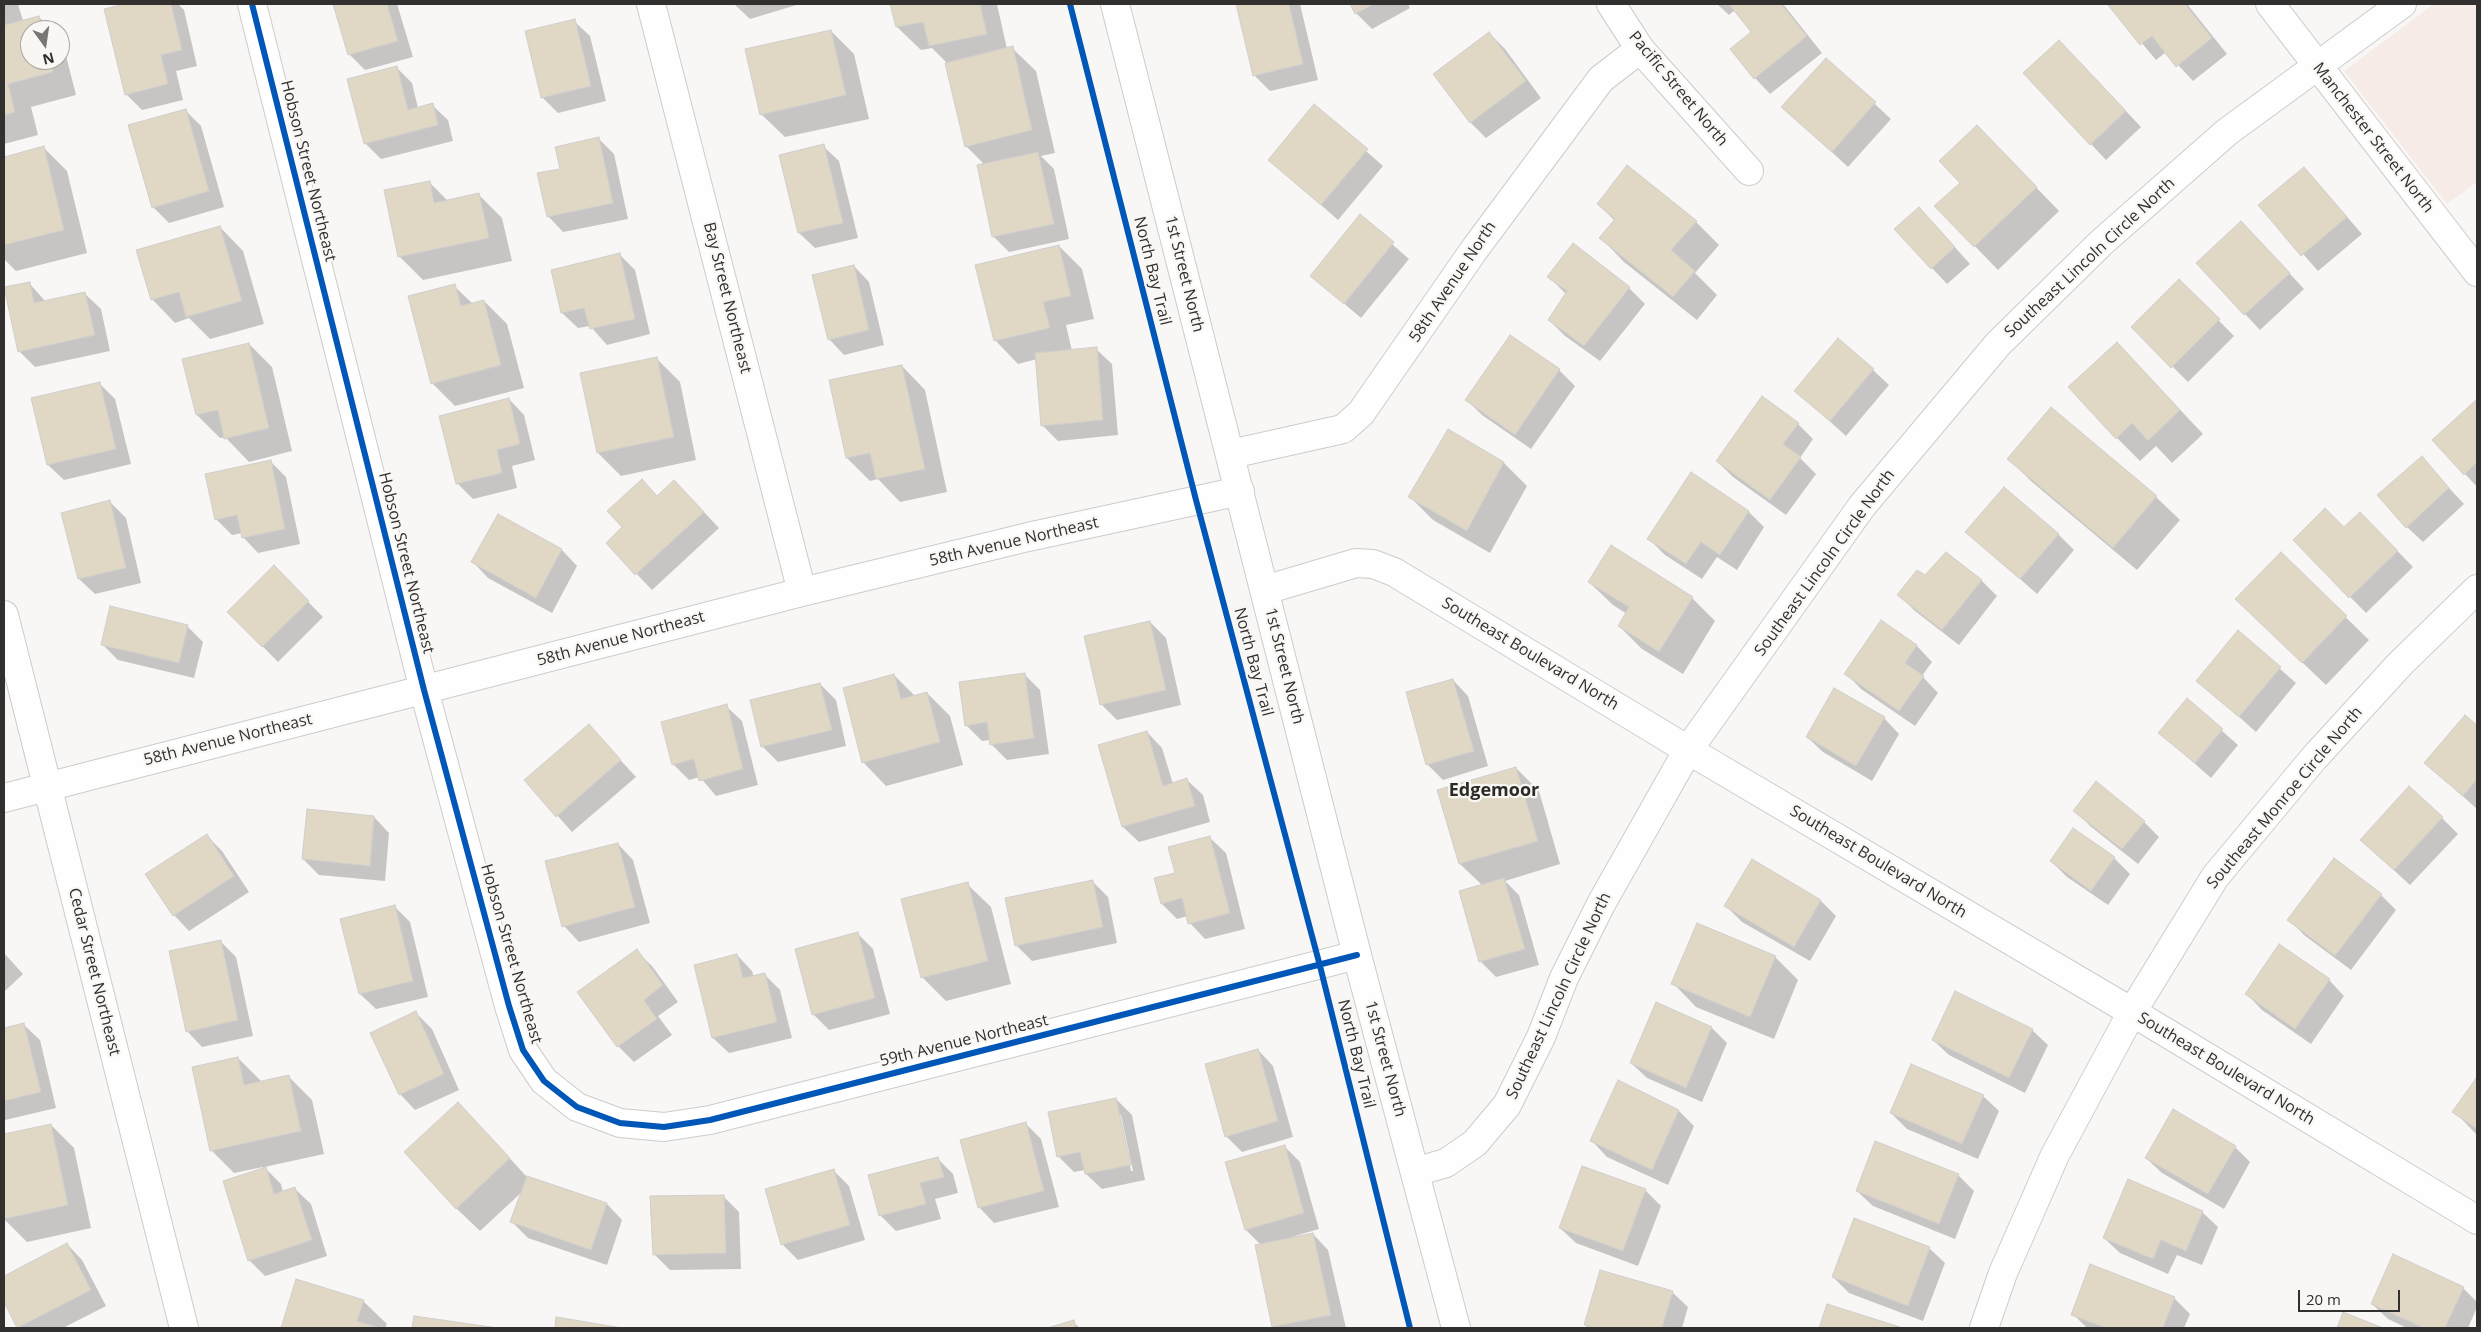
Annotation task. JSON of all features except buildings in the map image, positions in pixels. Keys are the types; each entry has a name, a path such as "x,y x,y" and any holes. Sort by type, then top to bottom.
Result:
{"street":[{"name":"Hobson Street Northeast","path":"252,4 424,690 522,1050 544,1081 578,1108"},
{"name":"Bay Street Northeast","path":"651,4 802,592"},
{"name":"1st Street North","path":"1115,4 1357,954 1456,1328"},
{"name":"Pacific Street North","path":"1611,4 1640,50 1749,171"},
{"name":"Manchester Street North","path":"2270,4 2477,272"},
{"name":"Southeast Lincoln Circle North","path":"1416,1172 1446,1163 1475,1143 1507,1105 1541,1037 1564,978 1597,912 1688,750 1862,506 1998,344 2102,242 2227,132 2402,4"},
{"name":"58th Avenue North","path":"1231,454 1343,429 1361,414 1474,250 1601,79 1640,50"},
{"name":"58th Avenue Northeast","path":"4,798 802,592 1028,538 1240,491"},
{"name":"Southeast Boulevard North","path":"1265,590 1356,563 1373,564 1394,572 1688,750 2132,1012 2477,1220"},
{"name":"Southeast Monroe Circle North","path":"1984,1328 2003,1273 2055,1155 2132,1012 2215,877 2320,750 2400,664 2477,589"},
{"name":"Cedar Street Northeast","path":"4,615 184,1328"},
{"name":"59th Avenue Northeast","path":"578,1108 620,1122 664,1127 710,1120 1357,954"}],"shaded area":[{"path":"2434,4 2477,4 2477,182 2447,204 2344,71"}],"cycle path":[{"path":"252,4 424,690 509,1006 523,1050 544,1081 577,1107 620,1123 664,1127 710,1120 1357,955"},
{"name":"North Bay Trail","path":"1070,4 1196,500 1320,966 1410,1328"}],"district":[{"name":"Edgemoor","path":"1494,791"}]}
